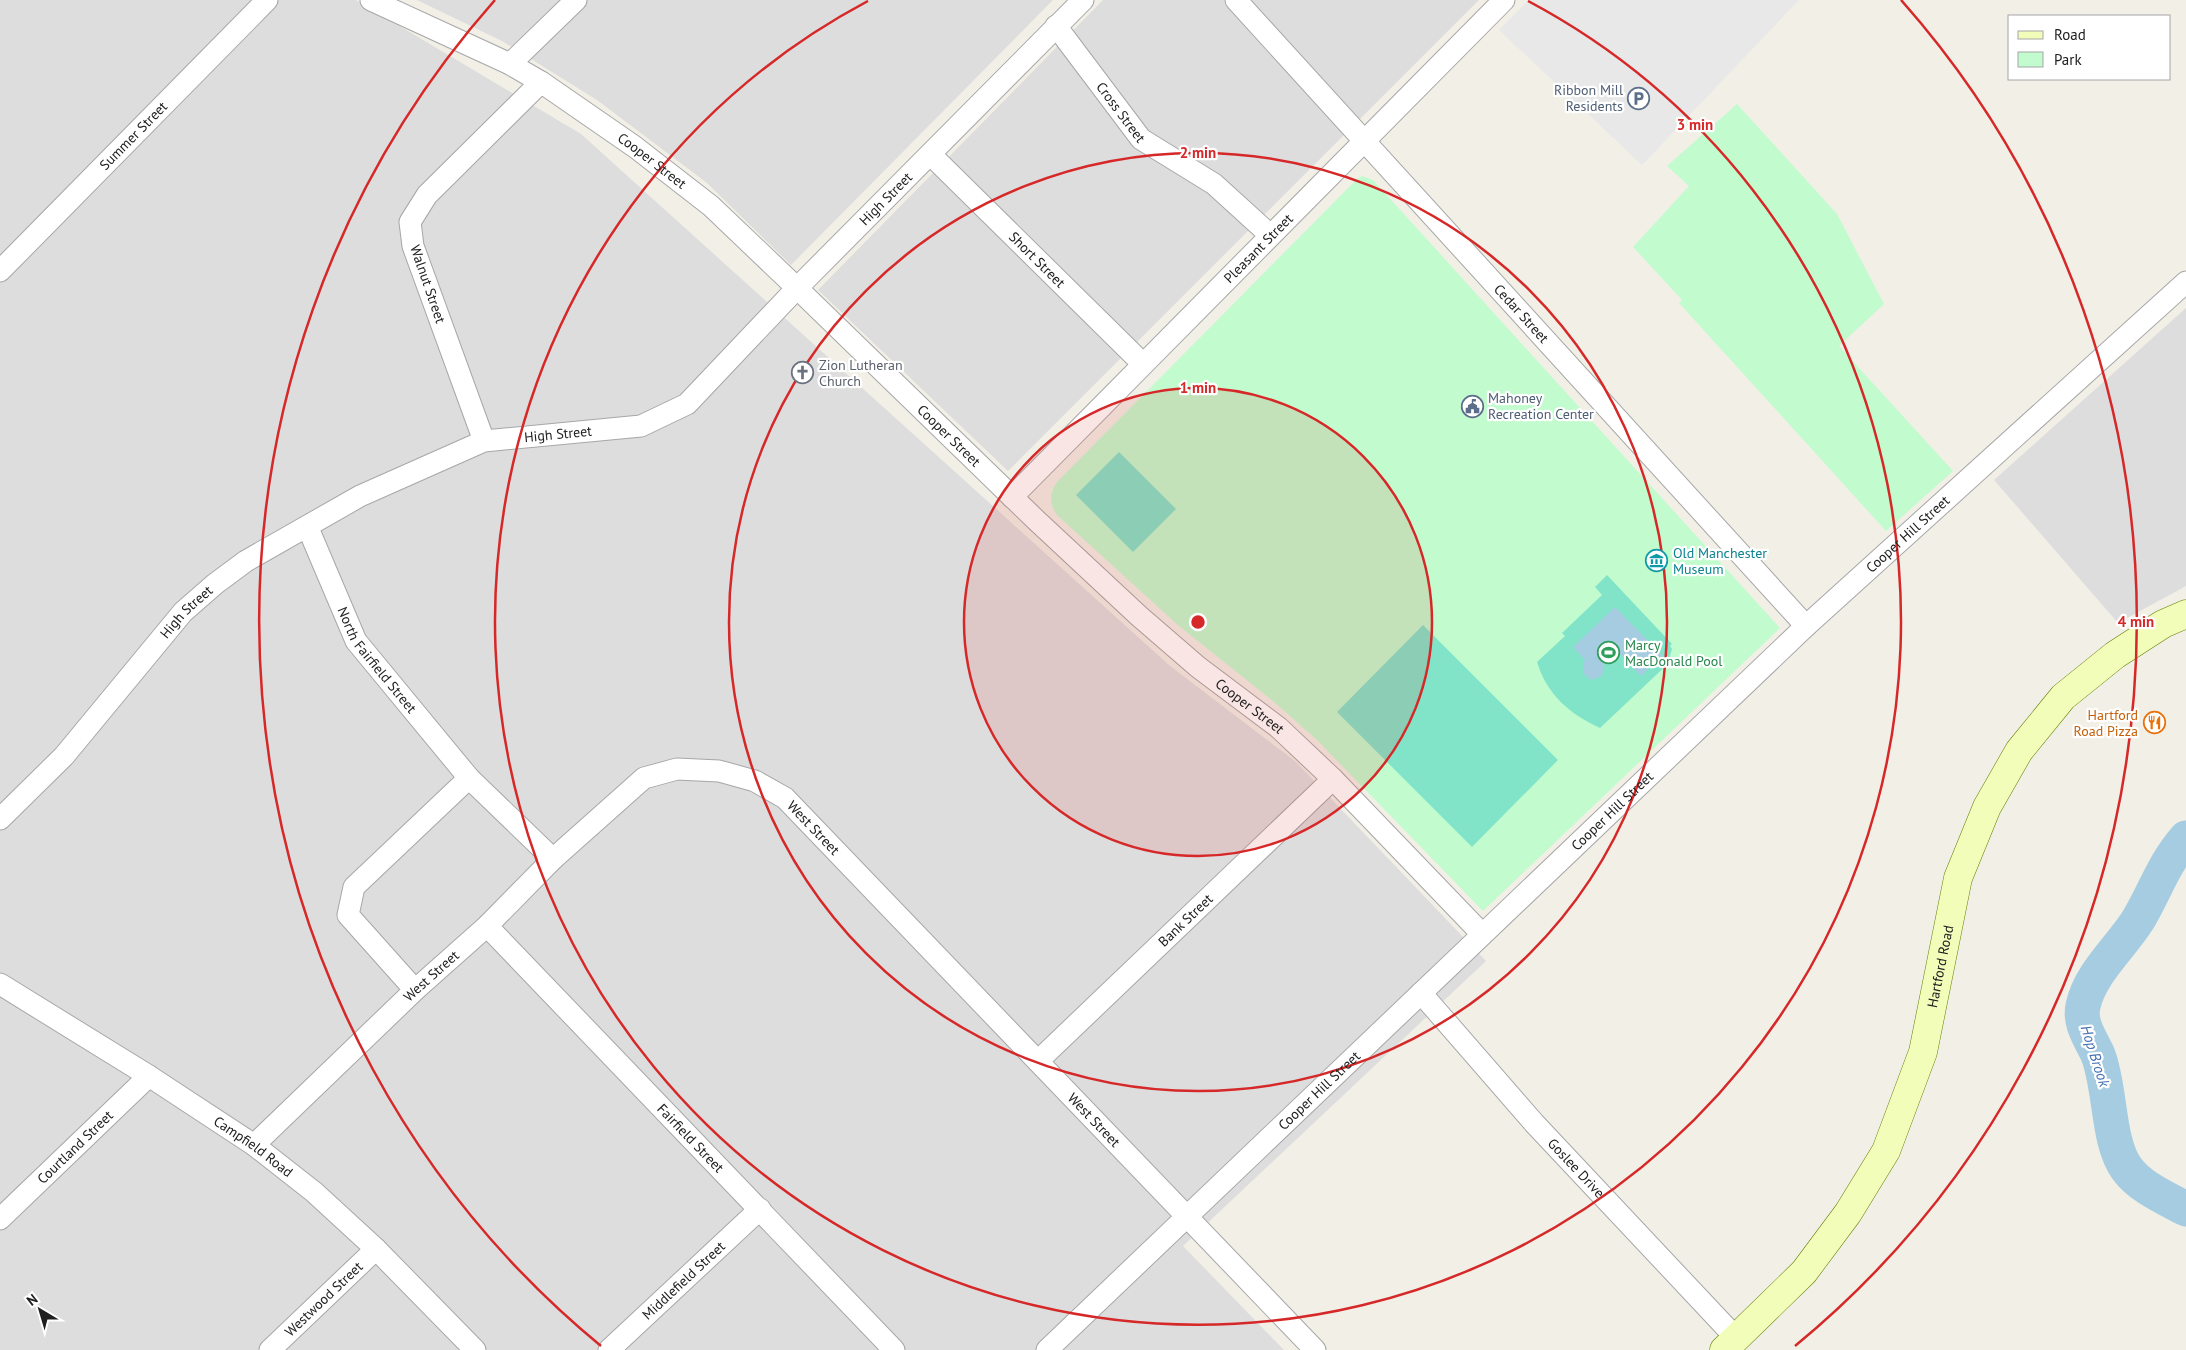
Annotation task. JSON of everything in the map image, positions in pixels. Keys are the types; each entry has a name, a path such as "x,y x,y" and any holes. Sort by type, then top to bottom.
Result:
{"main road":[{"name":"Hartford Road","path":"1731,1344 1804,1272 1848,1212 1886,1151 1922,1052 1958,878 1987,807 2019,751 2063,697 2115,655 2163,624 2186,614"}],"street":[{"name":"Summer Street","path":"0,271 267,0"},
{"name":"Cooper Street","path":"370,0 510,64 541,82 635,147 710,206 798,288 1012,497 1139,616 1198,667 1279,728 1333,779 1482,934"},
{"path":"510,64 576,0"},
{"name":"High Street","path":"0,819 64,756 183,612 215,584 246,561 308,528 360,496 484,441 641,426 687,404 798,288 1083,0"},
{"name":"Cedar Street","path":"1236,0 1806,626"},
{"name":"Pleasant Street","path":"1012,497 1501,1"},
{"name":"Cross Street","path":"1056,26 1140,139 1214,184 1270,235"},
{"name":"Walnut Street","path":"484,441 413,246 410,222 427,195 541,82"},
{"name":"Short Street","path":"930,155 1143,364"},
{"name":"Cooper Hill Street","path":"1047,1350 1806,626 2186,282"},
{"name":"North Fairfield Street","path":"308,528 356,641 469,778 553,859"},
{"name":"West Street","path":"254,1145 415,990 487,926 553,859 644,778 677,769 719,771 755,781 785,798 1315,1350"},
{"path":"415,990 348,915 354,888 469,778"},
{"name":"Bank Street","path":"1038,1061 1333,779"},
{"name":"Fairfield Street","path":"487,926 894,1350"},
{"name":"Campfield Road","path":"0,984 149,1076 254,1145 314,1192 376,1249 475,1350"},
{"name":"Goslee Drive","path":"1421,993 1731,1344"},
{"name":"Courtland Street","path":"0,1219 149,1076"},
{"name":"Middlefield Street","path":"609,1350 760,1209"},
{"name":"Westwood Street","path":"270,1350 376,1249"}],"shaded area":[{"path":"0,0 356,0 581,134 1170,666 1296,762 1486,961 1183,1246 1284,1350 0,1350"},
{"path":"417,0 1053,0 791,265 707,183 597,100 502,41"},
{"path":"1103,0 1479,0 1008,471 818,290"},
{"name":"Ribbon Mill Residents","path":"1529,0 1799,0 1642,165 1499,30"},
{"path":"2186,308 2186,586 2118,623 1994,480"}],"green space":[{"path":"1737,104 1837,214 1884,304 1839,346 1953,471 1886,531 1679,303 1682,300 1633,247 1689,186 1667,166"},
{"path":"1362,176 1373,180 1780,628 1483,911 1317,740 1273,701 1179,626 1057,515 1051,502 1052,491 1057,482"},
{"path":"1119,452 1176,509 1133,552 1076,495"},
{"name":"Marcy MacDonald Pool","path":"1607,575 1672,644 1670,646 1672,649 1670,656 1673,659 1600,728 1570,710 1553,694 1541,674 1537,662 1565,636 1562,633 1602,595 1595,587"},
{"path":"1423,625 1558,760 1472,847 1337,712"}],"water":[{"path":"1615,607 1662,655 1641,676 1618,652 1604,665 1602,676 1591,680 1583,673 1585,660 1573,647"}],"waterway":[{"name":"Hop Brook","path":"2186,838 2165,868 2138,920 2092,982 2082,1013 2084,1025 2102,1068 2112,1130 2121,1158 2127,1169 2139,1182 2186,1209"}],"place":[{"name":"Ribbon Mill Residents","path":"1639,98"},
{"name":"Zion Lutheran Church","path":"803,373"},
{"name":"Mahoney Recreation Center","path":"1472,406"},
{"name":"Old Manchester Museum","path":"1657,561"},
{"name":"Marcy MacDonald Pool","path":"1609,653"},
{"name":"Hartford Road Pizza","path":"2154,723"}]}
